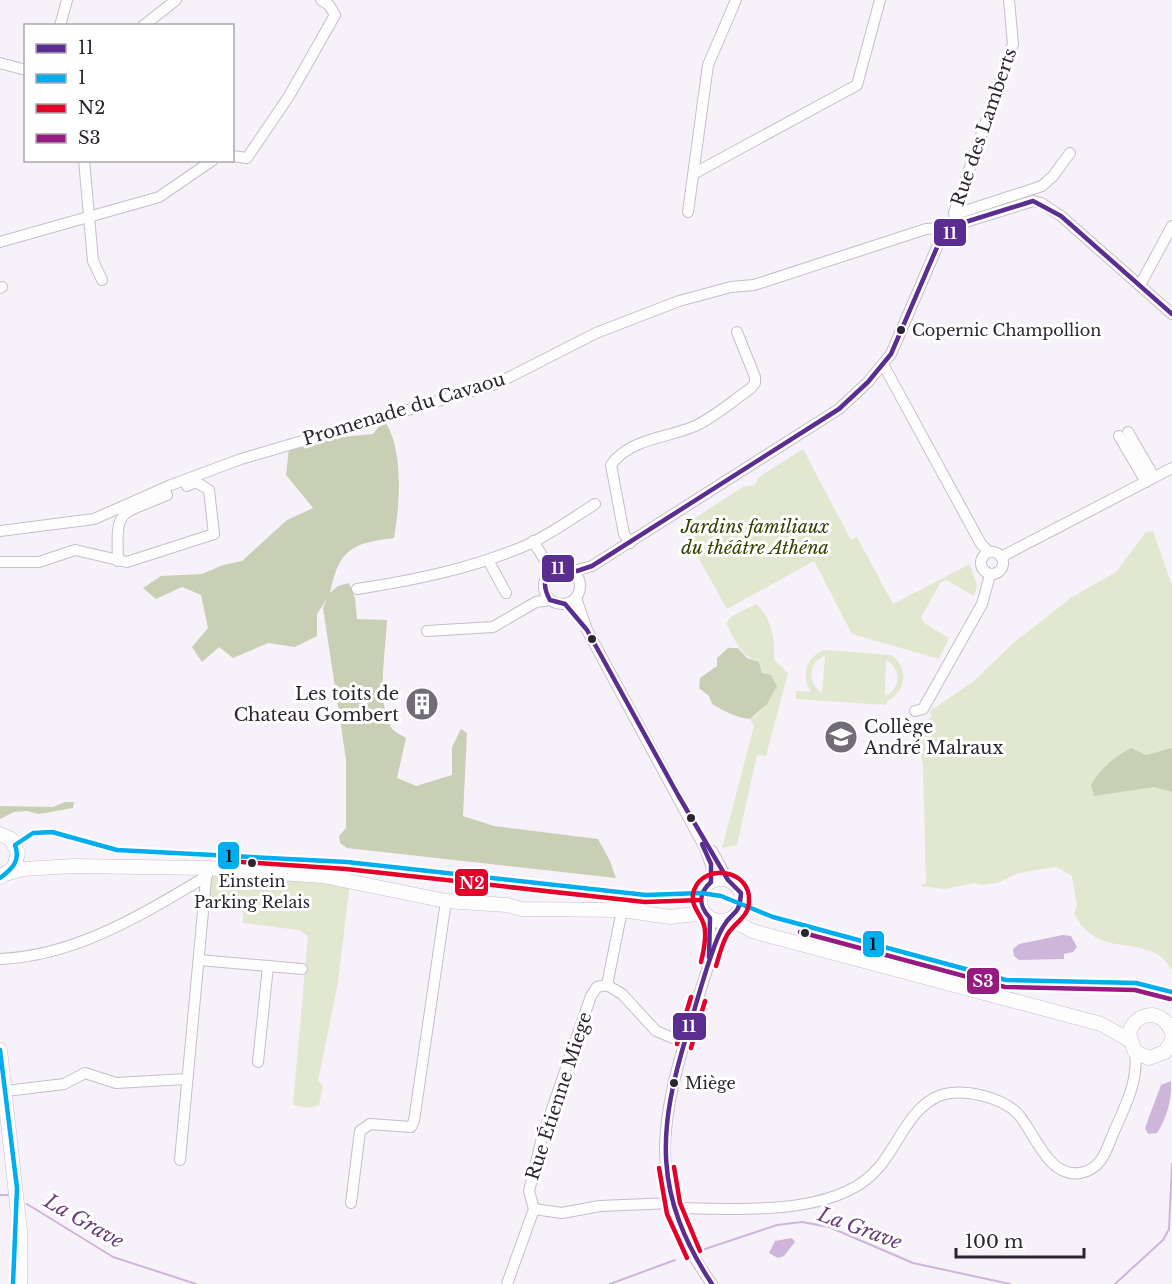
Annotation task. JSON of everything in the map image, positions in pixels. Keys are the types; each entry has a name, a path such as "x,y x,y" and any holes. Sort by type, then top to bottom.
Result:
{"street":[{"path":"61,24 67,0"},
{"path":"144,24 165,0"},
{"path":"144,24 176,0"},
{"path":"234,156 247,158 289,96 335,15 333,9 321,0"},
{"path":"688,212 708,64 736,0"},
{"path":"695,173 857,85 880,0"},
{"name":"Rue des Lamberts","path":"940,228 957,218 1013,44 1009,0"},
{"path":"0,63 24,69"},
{"path":"547,595 544,580 551,570 563,567 574,571 592,566 839,409 884,366 903,330 938,245 962,212 1042,186 1053,176 1070,153"},
{"path":"84,162 93,261 102,280"},
{"path":"0,242 88,215 159,197 210,162"},
{"path":"957,218 1026,202 1047,206 1172,314"},
{"path":"1140,285 1172,226"},
{"path":"938,245 940,228"},
{"name":"Promenade du Cavaou","path":"0,531 94,519 160,490 241,459 496,384 596,333 679,301 731,287 754,285 926,229 940,228"},
{"path":"630,543 624,534 611,465 619,457 644,442 698,424 750,389 755,382 755,377 736,332"},
{"path":"884,366 981,544 989,552"},
{"path":"1124,434 1150,479"},
{"path":"1002,557 1172,468"},
{"path":"0,562 39,562 75,550 118,561 127,562 213,534 208,490 196,482 122,514 117,524 118,561"},
{"path":"357,589 440,575 488,560 533,542 595,504"},
{"path":"533,542 551,570"},
{"path":"994,552 1002,557 1002,568 997,573 990,575 983,571 980,564 982,556 994,552"},
{"path":"488,560 506,592"},
{"path":"592,566 580,582 576,598 587,630 678,795 728,880 741,893 733,916 708,967 666,1116 665,1162 673,1205 687,1244 712,1284"},
{"path":"574,571 580,582"},
{"path":"915,711 923,709 977,613 987,593 990,575"},
{"path":"428,631 493,627 547,595"},
{"path":"547,595 566,604 587,630"},
{"path":"566,604 576,598"},
{"path":"678,795 711,864 711,882"},
{"path":"0,834 11,839 18,853 31,860 74,866 323,876 446,901 507,905 523,902 592,905 600,909 637,912 646,909 705,910 733,916 752,931 1101,1024 1133,1023 1142,1016 1153,1014 1166,1021 1171,1037 1156,1058 1135,1080 1103,1160 1082,1173 1064,1171 1052,1163 1018,1114 1005,1104 957,1092 939,1096 925,1104 879,1169 844,1192 783,1209 673,1205 600,1206 562,1213 534,1209"},
{"path":"3,876 14,868 18,853"},
{"path":"3,876 23,869 74,866"},
{"path":"0,959 38,954 82,942 154,907 207,872"},
{"path":"180,1160 207,872"},
{"path":"708,967 704,887 711,882 728,880"},
{"path":"351,1203 360,1131 370,1124 411,1127 414,1121 446,901"},
{"path":"622,910 607,986 622,994 656,1031 685,1043"},
{"path":"199,960 302,969"},
{"path":"258,1062 268,966"},
{"name":"Rue Étienne Miege","path":"507,1284 534,1209 529,1191 542,1138 591,996 597,987 607,986"},
{"path":"1133,1023 1132,1046 1135,1080"},
{"path":"1101,1024 1142,1056 1156,1058"},
{"path":"0,1050 21,1231 20,1284"},
{"path":"6,1091 64,1084 85,1073 117,1083 186,1078"},
{"path":"13,1284 17,1198"}],"green space":[{"path":"384,420 395,446 398,461 399,493 394,538 368,543 350,551 338,567 330,593 338,586 349,583 355,599 357,619 387,620 383,675 386,717 391,727 406,738 397,778 416,786 452,775 452,747 461,729 467,733 463,816 494,826 598,839 616,878 347,848 340,843 339,836 346,828 346,759 323,608 327,599 317,614 317,636 295,647 268,643 233,658 219,647 202,662 192,647 208,628 201,595 182,587 156,599 143,588 161,576 202,574 223,565 242,561 287,520 313,508 286,475 289,448 322,439 373,434"},
{"name":"Jardins familiaux du théâtre Athéna","path":"803,449 851,540 857,537 893,604 970,564 977,586 974,596 946,580 941,582 921,617 924,623 949,638 939,659 852,634 814,561 727,609 681,527 743,487 755,485 759,477"},
{"path":"1153,531 1172,585 1172,970 1162,957 1149,950 1114,944 1093,936 1074,914 1077,906 1072,876 1056,867 1019,873 997,883 982,885 975,883 944,889 920,886 926,883 923,765 915,724 925,722 932,717 930,711 974,681 1011,645 1072,597 1116,572 1146,532"},
{"path":"756,604 769,622 774,645 774,660 788,673 766,756 757,755 737,845 722,848 754,726 750,719 758,714 770,697 759,662 742,651 726,623 732,616"},
{"path":"728,648 738,648 747,658 759,662 762,673 771,675 777,686 767,704 750,719 735,716 712,704 709,696 699,688 700,678 717,666 717,658"},
{"path":"825,650 891,655 901,666 902,686 887,701 886,705 796,699 796,691 811,692 806,679 807,667 818,653","holes":["825,657 822,693 814,684 811,673 815,663","886,660 895,668 897,684 885,696"]},
{"path":"1131,748 1146,755 1172,748 1172,792 1154,787 1094,796 1091,785 1099,773"},
{"path":"65,802 74,802 73,808 39,814 27,811 14,812 0,819 0,806 53,807"},
{"path":"207,868 350,882 338,982 318,1081 323,1086 319,1105 309,1108 293,1105 308,936 299,930 243,923 243,907 220,902 214,908 204,908"}],"shaded area":[{"path":"1063,935 1071,936 1077,947 1073,952 1064,954 1064,959 1019,960 1014,956 1013,949 1019,944"},
{"path":"1171,1081 1170,1101 1164,1121 1157,1133 1148,1134 1145,1128 1161,1085"},
{"path":"792,1238 795,1242 784,1256 778,1258 769,1253 775,1241"}],"waterway":[{"name":"La Grave","path":"1115,1284 1163,1240 1169,1229 1172,1164"},
{"name":"La Grave","path":"0,1195 8,1195"},
{"name":"La Grave","path":"27,1204 113,1257 196,1284"},
{"name":"La Grave","path":"702,1250 777,1225 802,1222 829,1227 913,1263 1010,1284"},
{"name":"La Grave","path":"610,1284 675,1260"}],"transit line":[{"name":"11","path":"712,1284 693,1252 679,1221 670,1191 666,1161 666,1131 678,1067 715,943 727,921 739,906 741,893 728,880 678,795 587,630 565,604 550,600 545,586 546,578 556,568 577,571 592,566 839,409 868,382 891,354 938,245 959,224 1033,201 1061,216 1172,314"},
{"name":"1","path":"0,878 16,860 15,845 33,833 52,832 117,850 347,862 646,895 701,893 721,896 773,917 1006,980 1136,983 1172,992"},
{"name":"11","path":"702,844 711,864 711,882 701,900 703,909 710,918 709,957"},
{"name":"N2","path":"242,862 346,869 645,902 701,900"},
{"name":"N2","path":"701,962 705,929 694,904 694,890 700,881 708,876 726,873 743,882 748,890 749,901 747,911 727,935 716,966"},
{"name":"S3","path":"800,932 1005,987 1135,990 1170,999"},
{"name":"N2","path":"677,1044 691,997"},
{"name":"N2","path":"691,1048 705,1001"},
{"name":"1","path":"0,1050 17,1188 13,1284"},
{"name":"N2","path":"674,1167 680,1203 700,1251"},
{"name":"N2","path":"659,1168 667,1214 687,1258"}],"place":[{"name":"Copernic Champollion","path":"901,330"},
{"name":"Les toits de Chateau Gombert","path":"422,704"},
{"name":"Collège André Malraux","path":"841,737"},
{"name":"Einstein Parking Relais","path":"252,863"},
{"name":"Miège","path":"674,1083"}]}
